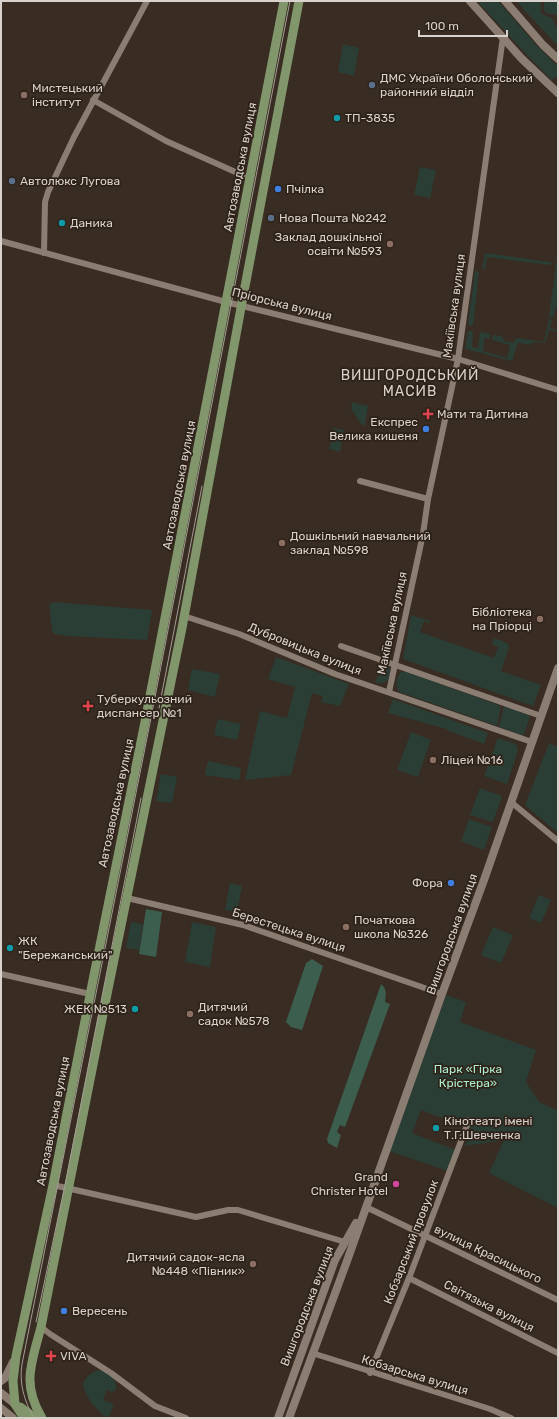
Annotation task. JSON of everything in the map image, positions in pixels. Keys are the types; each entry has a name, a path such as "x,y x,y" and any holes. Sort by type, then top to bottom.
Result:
{"main road":[{"name":"Автозаводська вулиця","path":"24,1418 15,1404 13,1381 16,1356 53,1185 143,735 284,1"},
{"path":"42,1418 31,1393 30,1369 41,1327 184,616 241,305 300,1"},
{"path":"470,1 522,59 558,93"},
{"path":"505,1 543,45 558,59"},
{"name":"Вишгородська вулиця","path":"289,1418 484,880 558,668"},
{"name":"Вишгородська вулиця","path":"278,1418 335,1260 344,1242 366,1207"},
{"path":"1,1381 10,1371 16,1356"},
{"path":"1,1393 35,1418"},
{"path":"1,1402 15,1404 26,1401 31,1393"},
{"path":"1,1408 12,1418"}],"street":[{"path":"44,253 45,202 48,192 93,100 147,1"},
{"name":"Макіївська вулиця","path":"389,692 423,534 428,498 458,359 503,37"},
{"path":"93,100 166,141 251,179"},
{"name":"Пріорська вулиця","path":"1,241 226,302 458,359 558,390"},
{"path":"360,481 428,498"},
{"name":"Дубровицька вулиця","path":"184,616 239,634 335,674 532,742"},
{"name":"Дубровицька вулиця","path":"341,646 541,716"},
{"path":"511,802 558,840"},
{"name":"Берестецька вулиця","path":"127,898 243,925 442,994"},
{"path":"1,974 90,994"},
{"name":"Кобзарський провулок","path":"370,1372 426,1235 469,1120"},
{"path":"53,1185 196,1217 228,1210 238,1210 344,1242"},
{"name":"вулиця Красицького","path":"366,1207 558,1300"},
{"name":"Світязька вулиця","path":"409,1278 558,1353"},
{"path":"41,1327 125,1382 155,1406 186,1418"},
{"name":"Кобзарська вулиця","path":"312,1353 490,1409 511,1418"}],"green space":[{"path":"477,1 498,1 535,44 558,67 558,76 552,80"},
{"path":"516,1 541,1 541,13 553,19 558,28 558,46"},
{"path":"545,1 557,2 558,15 549,14 544,11"},
{"path":"343,44 359,48 354,76 338,72"},
{"path":"420,167 436,170 430,198 414,195"},
{"path":"558,249 558,297 553,318 549,317"},
{"path":"485,253 552,263 550,265 487,257 485,269 482,269"},
{"path":"475,271 479,272 473,326 468,325"},
{"path":"549,319 552,320 550,328 558,332 549,330 544,343 533,342 531,345 518,343 512,361 465,349 468,331 473,331 472,347 478,348 480,332 490,334 490,339 485,338 483,351 507,358 510,345 492,340 493,335 502,336 504,341 513,343 515,339 518,338 544,342"},
{"path":"352,402 368,406 365,425 362,425 351,409"},
{"path":"333,428 344,430 340,452 329,449"},
{"path":"55,602 152,610 147,640 67,636 55,634 52,631 49,604"},
{"path":"411,615 430,621 429,623 424,621 420,632 494,658 498,647 492,644 494,638 507,643 509,647 501,671 541,685 533,706 403,659"},
{"path":"276,657 349,684 340,706 321,702 323,696 312,693 291,775 245,780 260,711 287,718 295,687 268,679"},
{"path":"385,664 391,669 389,679 383,683 375,682"},
{"path":"192,669 220,674 215,697 188,690"},
{"path":"401,672 407,672 501,706 497,726 400,692 397,688 396,682"},
{"path":"393,699 488,733 484,744 447,729 388,713"},
{"path":"504,706 530,717 524,734 521,735 499,727"},
{"path":"218,719 241,724 237,740 214,735"},
{"path":"411,732 431,740 418,777 397,770"},
{"path":"498,738 516,744 518,750 507,784 484,776"},
{"path":"549,743 558,747 558,833 525,805"},
{"path":"208,761 241,768 239,780 205,775"},
{"path":"161,774 177,777 172,803 156,801"},
{"path":"480,788 502,796 493,822 470,815"},
{"path":"469,819 492,827 484,850 461,841"},
{"path":"230,883 242,886 237,912 225,910"},
{"path":"539,895 551,900 541,923 529,918"},
{"path":"146,909 162,912 156,957 139,954"},
{"path":"131,922 143,924 139,950 126,948"},
{"path":"192,922 216,927 210,967 185,962"},
{"path":"493,927 513,935 501,963 481,955"},
{"path":"312,959 323,966 302,1030 291,1027 286,1022 306,963"},
{"path":"381,984 386,994 385,1002 390,1004 345,1127 340,1125 337,1132 341,1135 337,1148 328,1143 327,1139"},
{"name":"Парк «Гірка Крістера»","path":"446,995 466,1002 460,1022 536,1050 526,1082 539,1102 558,1111 558,1208 489,1173 504,1140 465,1146 471,1129 421,1110 412,1133 456,1150 448,1171 389,1151"},
{"path":"98,1370 111,1376 116,1385 116,1389 113,1392 107,1390 103,1400 114,1404 109,1416 105,1417 88,1398 83,1384 93,1372"}],"tram line":[{"path":"34,1418 27,1405 23,1392 21,1378 22,1364 149,728 290,1"},
{"path":"159,708 202,486"},
{"path":"36,1322 66,1180 141,798"}],"place":[{"name":"ДМС України Оболонський районний відділ","path":"372,85"},
{"name":"Мистецький інститут","path":"24,95"},
{"name":"ТП-3835","path":"337,118"},
{"name":"Автолюкс Лугова","path":"12,181"},
{"name":"Пчілка","path":"278,189"},
{"name":"Нова Пошта №242","path":"271,218"},
{"name":"Даника","path":"62,223"},
{"name":"Заклад дошкільної освіти №593","path":"390,244"},
{"name":"Мати та Дитина","path":"428,414"},
{"name":"Експрес Велика кишеня","path":"426,429"},
{"name":"Дошкільний навчальний заклад №598","path":"282,543"},
{"name":"Бібліотека на Пріорці","path":"540,619"},
{"name":"Туберкульозний диспансер №1","path":"88,706"},
{"name":"Ліцей №16","path":"433,760"},
{"name":"Фора","path":"451,883"},
{"name":"Початкова школа №326","path":"346,927"},
{"name":"ЖК \"Бережанський\"","path":"10,948"},
{"name":"ЖЕК №513","path":"135,1009"},
{"name":"Дитячий садок №578","path":"190,1014"},
{"name":"Кінотеатр імені Т.Г.Шевченка","path":"436,1128"},
{"name":"Grand Christer Hotel","path":"396,1184"},
{"name":"Дитячий садок-ясла №448 «Півник»","path":"253,1264"},
{"name":"Вересень","path":"64,1311"},
{"name":"VIVA","path":"51,1356"}],"district":[{"name":"ВИШГОРОДСЬКИЙ МАСИВ","path":"410,384"}]}
